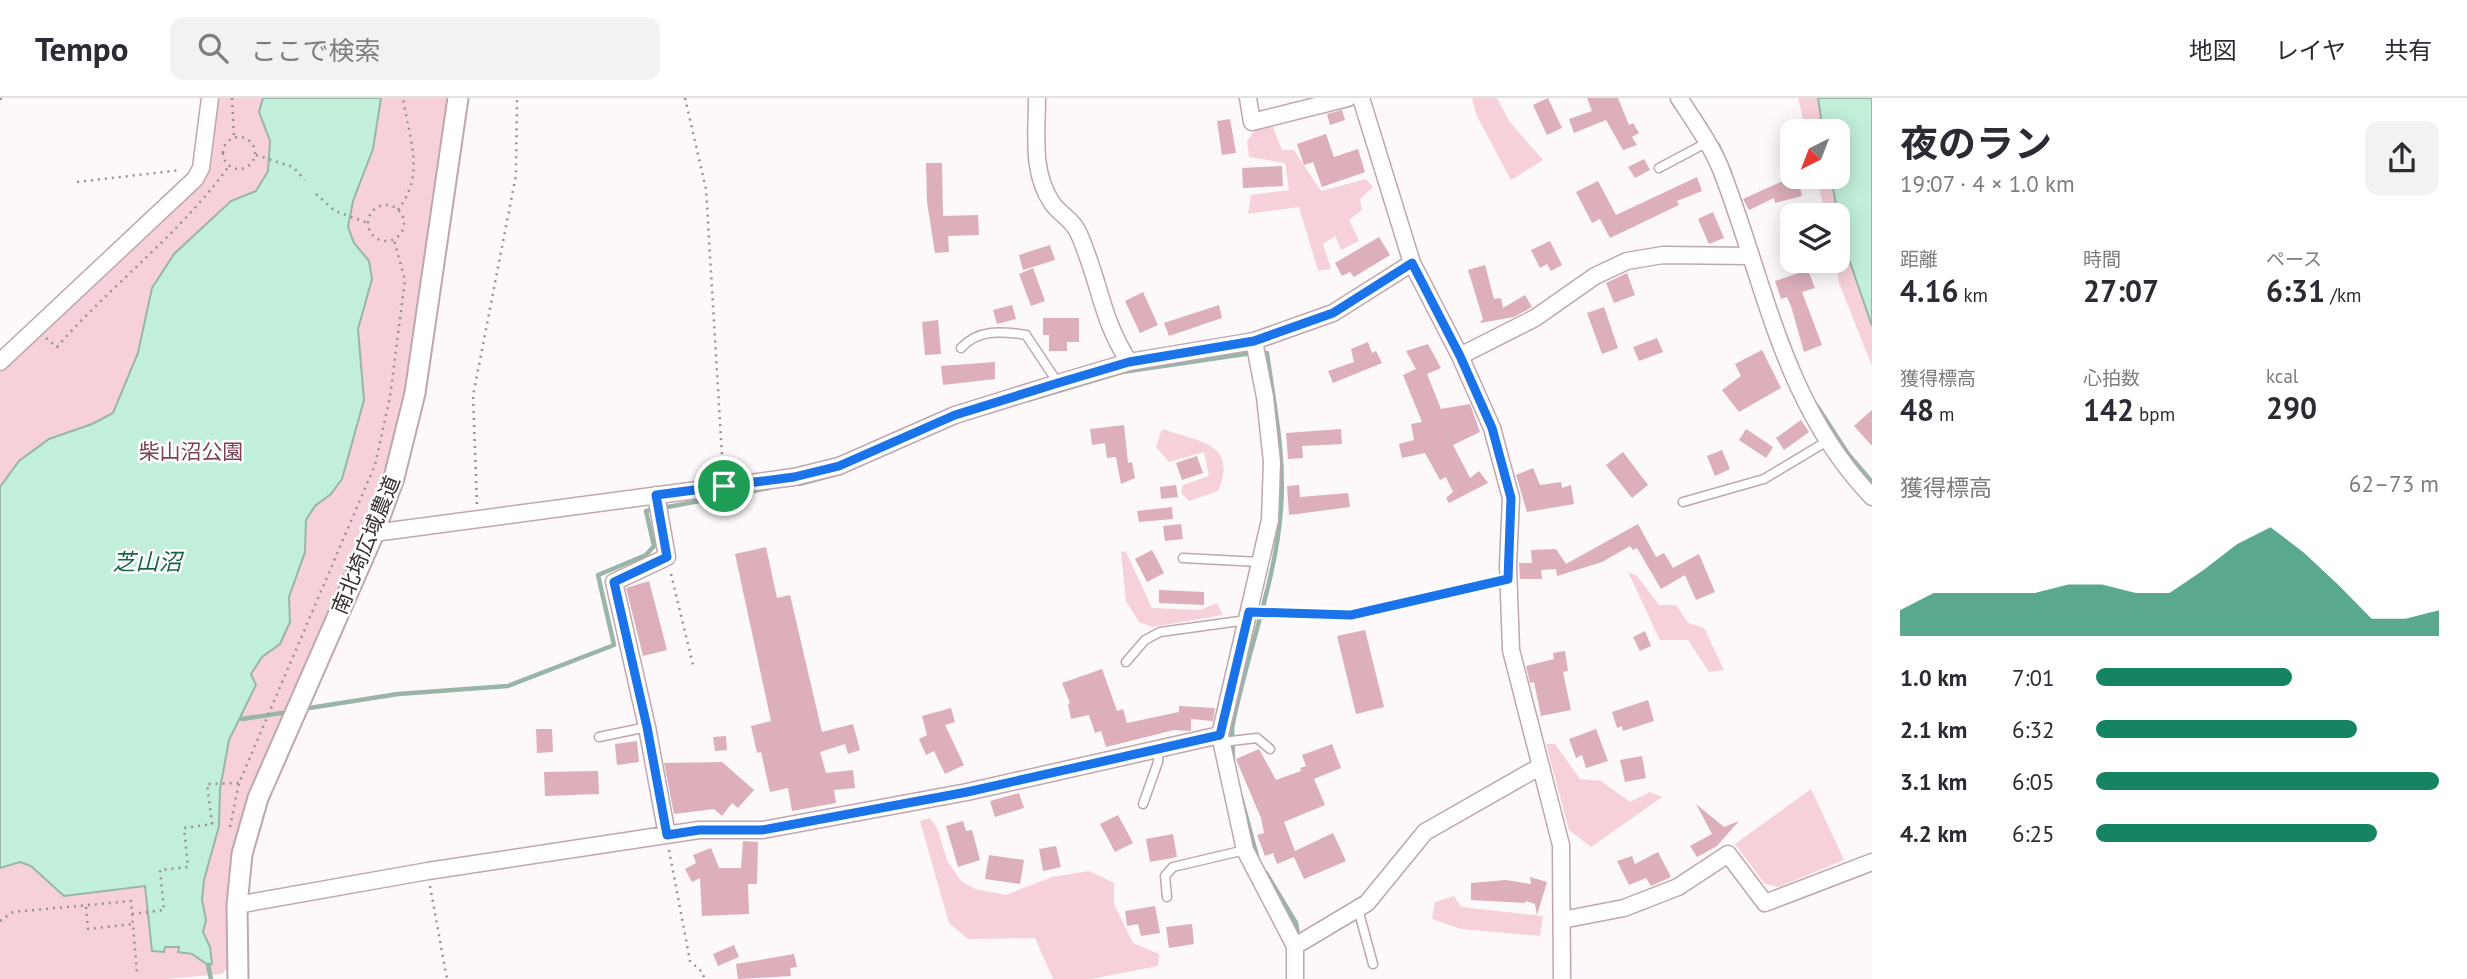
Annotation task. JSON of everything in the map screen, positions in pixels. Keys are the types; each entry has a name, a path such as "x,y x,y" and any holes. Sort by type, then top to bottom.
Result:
{"street":[{"path":"0,362 195,179 201,168 210,98"},
{"name":"南北埼広域農道","path":"238,979 237,905 242,854 258,798 374,533 394,478 415,393 458,98"},
{"path":"1037,98 1036,159 1041,181 1053,205 1075,227 1109,327 1129,362"},
{"path":"1248,98 1252,122 1348,98"},
{"path":"1362,98 1412,263 1460,356 1492,428 1511,498 1508,579 1511,650 1561,845 1562,979"},
{"path":"1679,98 1721,169 1793,381 1829,440 1872,497"},
{"path":"1460,356 1535,318 1595,275 1627,261 1663,255 1749,256"},
{"path":"374,533 794,477 839,466 955,415 1058,383 1129,362 1254,341 1333,313 1412,263"},
{"path":"1254,341 1265,397 1272,462 1270,520 1221,739 1245,850 1295,946 1295,979"},
{"path":"656,495 667,557 614,582 647,727 667,835"},
{"path":"237,905 428,871 699,830 762,830 967,792 1159,749 1221,739"},
{"path":"1295,946 1367,903 1425,832 1541,766"},
{"path":"1562,920 1624,908 1678,887 1728,854 1765,903 1872,862"}],"lane":[{"path":"1659,168 1706,143"},
{"path":"961,348 972,337 1004,331 1026,335 1058,383"},
{"path":"1683,502 1764,479 1829,440"},
{"path":"1183,558 1261,562"},
{"path":"1126,662 1145,640 1160,632 1248,616"},
{"path":"599,737 647,727"},
{"path":"1221,739 1257,738 1270,749"},
{"path":"1143,804 1158,762 1159,749"},
{"path":"1167,897 1165,876 1173,867 1245,850"},
{"path":"1358,909 1373,964"}],"path":[{"path":"229,166 223,151 234,138 232,98"},
{"path":"398,210 415,178 416,159 403,98"},
{"path":"477,518 473,396 516,175 517,98"},
{"path":"685,98 706,189 724,486"},
{"path":"234,138 247,139 256,155 293,167 306,180"},
{"path":"229,166 244,169 256,155"},
{"path":"36,329 57,347 90,309 118,286 188,213 229,166"},
{"path":"77,181 201,168"},
{"path":"316,194 335,211 368,223 376,239 394,240"},
{"path":"368,223 372,212 382,206 398,210"},
{"path":"394,240 405,226 398,210"},
{"path":"229,835 239,783 375,465 390,397 405,280 394,240"},
{"path":"667,557 694,669"},
{"path":"1248,616 1351,615 1508,579"},
{"path":"132,914 164,910 160,870 188,867 184,828 212,824 207,784 239,783"},
{"path":"667,835 690,961 703,973 704,979"},
{"path":"428,871 447,979"},
{"path":"0,921 13,912 131,901 137,974"},
{"path":"86,905 89,929 132,924"}],"green space":[{"name":"芝山沼","path":"215,98 450,98 399,439 377,503 261,770 231,964 222,974 167,979 0,979 0,370 206,173"},
{"path":"1472,98 1497,98 1509,121 1543,160 1511,180 1476,114"},
{"path":"1798,98 1818,98 1821,119 1803,119"},
{"path":"1272,125 1282,150 1294,150 1321,191 1366,179 1373,187 1360,199 1362,210 1349,220 1359,241 1341,250 1335,236 1323,244 1331,269 1318,271 1299,207 1248,214 1251,195 1289,190 1285,163 1249,157 1247,141 1255,130"},
{"path":"1820,189 1833,189 1836,203 1822,203"},
{"path":"1850,262 1872,326 1872,366 1837,273 1850,273"},
{"path":"1162,429 1201,441 1219,453 1223,463 1223,475 1218,491 1189,501 1181,493 1183,485 1209,476 1204,452 1169,462 1156,447"},
{"path":"1121,551 1126,552 1152,608 1200,610 1217,603 1223,615 1152,627 1139,622 1126,601"},
{"path":"1628,572 1637,576 1659,605 1676,605 1688,623 1704,628 1724,670 1709,672 1688,640 1660,640"},
{"path":"1546,744 1555,744 1580,779 1601,781 1630,802 1650,792 1662,797 1591,847 1569,830"},
{"path":"1811,789 1844,860 1778,887 1765,884 1735,844"},
{"path":"930,818 937,828 947,860 961,881 975,889 1006,895 1052,877 1089,871 1114,883 1114,904 1133,943 1159,954 1158,966 1091,979 1053,979 1035,938 968,939 949,923 920,821"},
{"path":"1454,896 1461,907 1543,916 1540,936 1461,929 1432,919 1435,902"}],"water":[{"name":"芝山沼","path":"263,98 381,98 373,149 353,201 348,227 354,243 369,261 372,279 358,329 364,400 342,479 331,494 315,506 306,520 305,552 289,597 290,622 280,644 262,657 251,674 256,685 229,740 220,789 219,826 204,880 202,900 206,920 203,932 210,947 212,964 208,965 192,954 178,952 179,947 165,947 164,952 152,951 145,886 64,896 31,866 20,862 0,868 0,487 19,461 49,439 92,424 113,413 138,353 152,288 174,254 231,201 256,191 268,171 270,141 259,112"},
{"path":"1818,98 1872,98 1872,326 1850,262 1850,203 1836,203 1833,189 1850,189 1850,119 1821,119"}],"building":[{"path":"1548,98 1562,128 1547,135 1533,105"},
{"path":"1587,98 1618,98 1629,125 1633,123 1639,133 1632,137 1637,145 1623,150 1606,120 1574,133 1569,119 1592,111"},
{"path":"1342,110 1345,120 1330,125 1327,114"},
{"path":"1230,119 1236,153 1222,155 1217,121"},
{"path":"1326,134 1334,157 1358,149 1365,172 1322,187 1313,162 1304,165 1297,144"},
{"path":"1644,159 1650,170 1635,178 1628,167"},
{"path":"926,163 942,163 943,216 978,215 979,235 948,236 949,252 935,253 927,202"},
{"path":"1282,166 1283,186 1243,188 1242,168"},
{"path":"1697,177 1702,191 1677,201 1679,205 1610,238 1600,219 1592,223 1576,192 1598,181 1616,215"},
{"path":"1780,182 1780,189 1800,189 1802,196 1775,203 1774,198 1749,210 1743,199"},
{"path":"1713,212 1724,238 1709,244 1698,219"},
{"path":"1379,237 1390,255 1354,277 1350,272 1342,276 1335,263"},
{"path":"1550,241 1562,265 1551,271 1547,264 1540,268 1531,250"},
{"path":"1050,245 1055,260 1023,270 1019,255"},
{"path":"1485,265 1494,299 1501,298 1503,308 1525,295 1532,307 1514,317 1480,323 1483,319 1468,270"},
{"path":"1033,268 1045,301 1031,306 1019,274"},
{"path":"1627,273 1635,295 1614,303 1606,283"},
{"path":"1799,273 1809,273 1815,288 1802,292 1822,345 1804,352 1791,306 1787,297 1781,299 1775,281"},
{"path":"1143,292 1158,325 1140,333 1125,301"},
{"path":"1012,305 1016,319 997,324 993,310"},
{"path":"1219,305 1222,318 1169,336 1164,323"},
{"path":"1604,307 1618,348 1602,354 1587,313"},
{"path":"1043,318 1079,318 1079,342 1067,342 1067,351 1049,351 1049,335 1043,335"},
{"path":"938,320 941,354 925,355 922,322"},
{"path":"1657,338 1663,352 1639,361 1633,347"},
{"path":"1368,342 1372,353 1376,351 1382,363 1333,383 1328,371 1354,362 1351,349"},
{"path":"1428,344 1441,368 1427,374 1441,409 1470,404 1480,432 1453,445 1470,478 1479,471 1488,483 1449,503 1446,498 1453,492 1446,477 1440,480 1425,453 1402,458 1399,444 1414,440 1411,424 1422,422 1403,375 1416,369 1406,351"},
{"path":"1762,350 1781,388 1739,412 1722,390 1741,376 1735,364"},
{"path":"995,362 995,379 943,385 941,366"},
{"path":"1872,410 1872,446 1854,426"},
{"path":"1801,420 1809,432 1784,450 1776,438"},
{"path":"1124,425 1128,463 1132,462 1135,478 1121,484 1116,457 1107,458 1105,443 1092,445 1090,429"},
{"path":"1341,429 1342,444 1302,446 1303,458 1288,459 1286,433"},
{"path":"1746,429 1773,447 1766,458 1739,440"},
{"path":"1722,450 1730,469 1715,476 1707,456"},
{"path":"1623,452 1648,485 1632,498 1606,465"},
{"path":"1197,456 1203,473 1182,480 1176,463"},
{"path":"1533,468 1540,485 1561,482 1562,488 1571,485 1574,504 1527,512 1516,475"},
{"path":"1176,485 1178,497 1161,499 1160,487"},
{"path":"1299,485 1300,497 1348,493 1350,507 1289,515 1287,486"},
{"path":"1172,507 1173,519 1139,522 1137,511"},
{"path":"1181,524 1183,539 1165,541 1163,526"},
{"path":"1638,524 1656,557 1664,553 1673,568 1699,554 1715,592 1696,600 1685,575 1661,589 1637,548 1633,550 1630,546 1602,562 1557,576 1556,569 1541,570 1542,579 1520,579 1519,563 1532,563 1531,550 1556,549 1566,564"},
{"path":"766,547 777,598 790,595 822,732 853,724 860,750 848,754 845,744 820,752 826,773 853,770 855,788 834,790 836,803 792,811 788,788 770,792 761,752 757,753 751,726 771,721 735,554"},
{"path":"1152,550 1164,573 1147,582 1135,559"},
{"path":"649,581 667,650 643,656 626,588"},
{"path":"1159,590 1204,592 1204,605 1159,603"},
{"path":"1365,630 1384,707 1356,714 1337,636"},
{"path":"1645,631 1651,646 1640,651 1633,637"},
{"path":"1565,651 1568,671 1563,672 1571,710 1541,716 1534,682 1530,683 1526,666 1554,659 1553,653"},
{"path":"1102,669 1117,711 1123,709 1127,723 1179,712 1179,706 1215,708 1213,721 1191,719 1191,731 1174,730 1106,747 1101,731 1095,733 1089,715 1071,719 1070,703 1062,683"},
{"path":"1648,700 1654,721 1623,731 1622,726 1617,728 1612,712"},
{"path":"951,708 955,722 945,725 964,765 945,774 934,751 926,755 919,739 927,735 922,716"},
{"path":"536,729 552,729 553,752 537,753"},
{"path":"1596,729 1608,761 1586,768 1582,755 1576,758 1569,739"},
{"path":"726,736 727,750 715,751 713,737"},
{"path":"637,741 639,762 617,765 615,744"},
{"path":"1332,744 1341,768 1314,779 1325,805 1284,822 1295,851 1333,833 1346,861 1304,879 1294,857 1277,864 1273,853 1265,856 1257,835 1264,833 1261,818 1236,759 1259,749 1276,780 1301,771 1300,768 1306,766 1302,755"},
{"path":"1642,756 1646,778 1625,782 1620,760"},
{"path":"722,762 754,790 738,808 732,803 722,816 714,809 674,814 664,763"},
{"path":"598,771 599,794 545,796 544,772"},
{"path":"1019,793 1024,808 995,817 990,801"},
{"path":"1696,804 1724,827 1739,821 1717,846 1697,857 1690,846 1712,834"},
{"path":"1118,815 1133,843 1115,852 1100,824"},
{"path":"963,821 966,831 972,830 980,860 958,867 946,826"},
{"path":"1173,834 1177,857 1150,862 1146,839"},
{"path":"743,841 758,842 757,884 748,884 749,914 702,916 700,878 692,882 685,869 696,863 693,855 711,848 719,868 741,868"},
{"path":"1056,846 1061,867 1043,871 1039,849"},
{"path":"1658,852 1671,877 1651,886 1646,878 1629,885 1617,861 1632,856 1635,864"},
{"path":"989,855 1024,860 1020,884 985,879"},
{"path":"1530,877 1547,882 1537,915 1535,904 1526,901 1471,900 1471,883 1506,880 1531,884"},
{"path":"1155,906 1160,933 1141,936 1138,924 1127,926 1125,911"},
{"path":"1192,924 1194,944 1169,948 1166,927"},
{"path":"734,945 739,957 718,966 713,954"},
{"path":"794,954 797,967 790,968 791,976 738,979 736,964"}],"waterway":[{"path":"1718,145 1730,172"},
{"path":"1028,400 1122,372 1252,353"},
{"path":"1233,758 1232,728 1267,591 1281,508 1278,430 1267,353 1261,353"},
{"path":"1817,406 1848,454 1872,482"},
{"path":"799,484 841,473"},
{"path":"303,709 398,694 508,686 614,645 598,575 646,555 654,546 646,511 769,488"},
{"path":"242,719 288,712"},
{"path":"1241,797 1258,860"},
{"path":"1266,873 1296,923 1299,940"},
{"path":"208,965 211,979"}],"route":[{"path":"1412,263 1460,356 1492,428 1511,498 1508,579 1388,609 1351,615 1249,612 1220,735 967,792 762,830 699,830 667,835 647,727 614,582 667,557 656,495 724,486 794,477 839,466 955,415 1129,362 1254,341 1333,313 1412,263"}],"park label":[{"name":"柴山沼公園","path":"191,452"}]}
